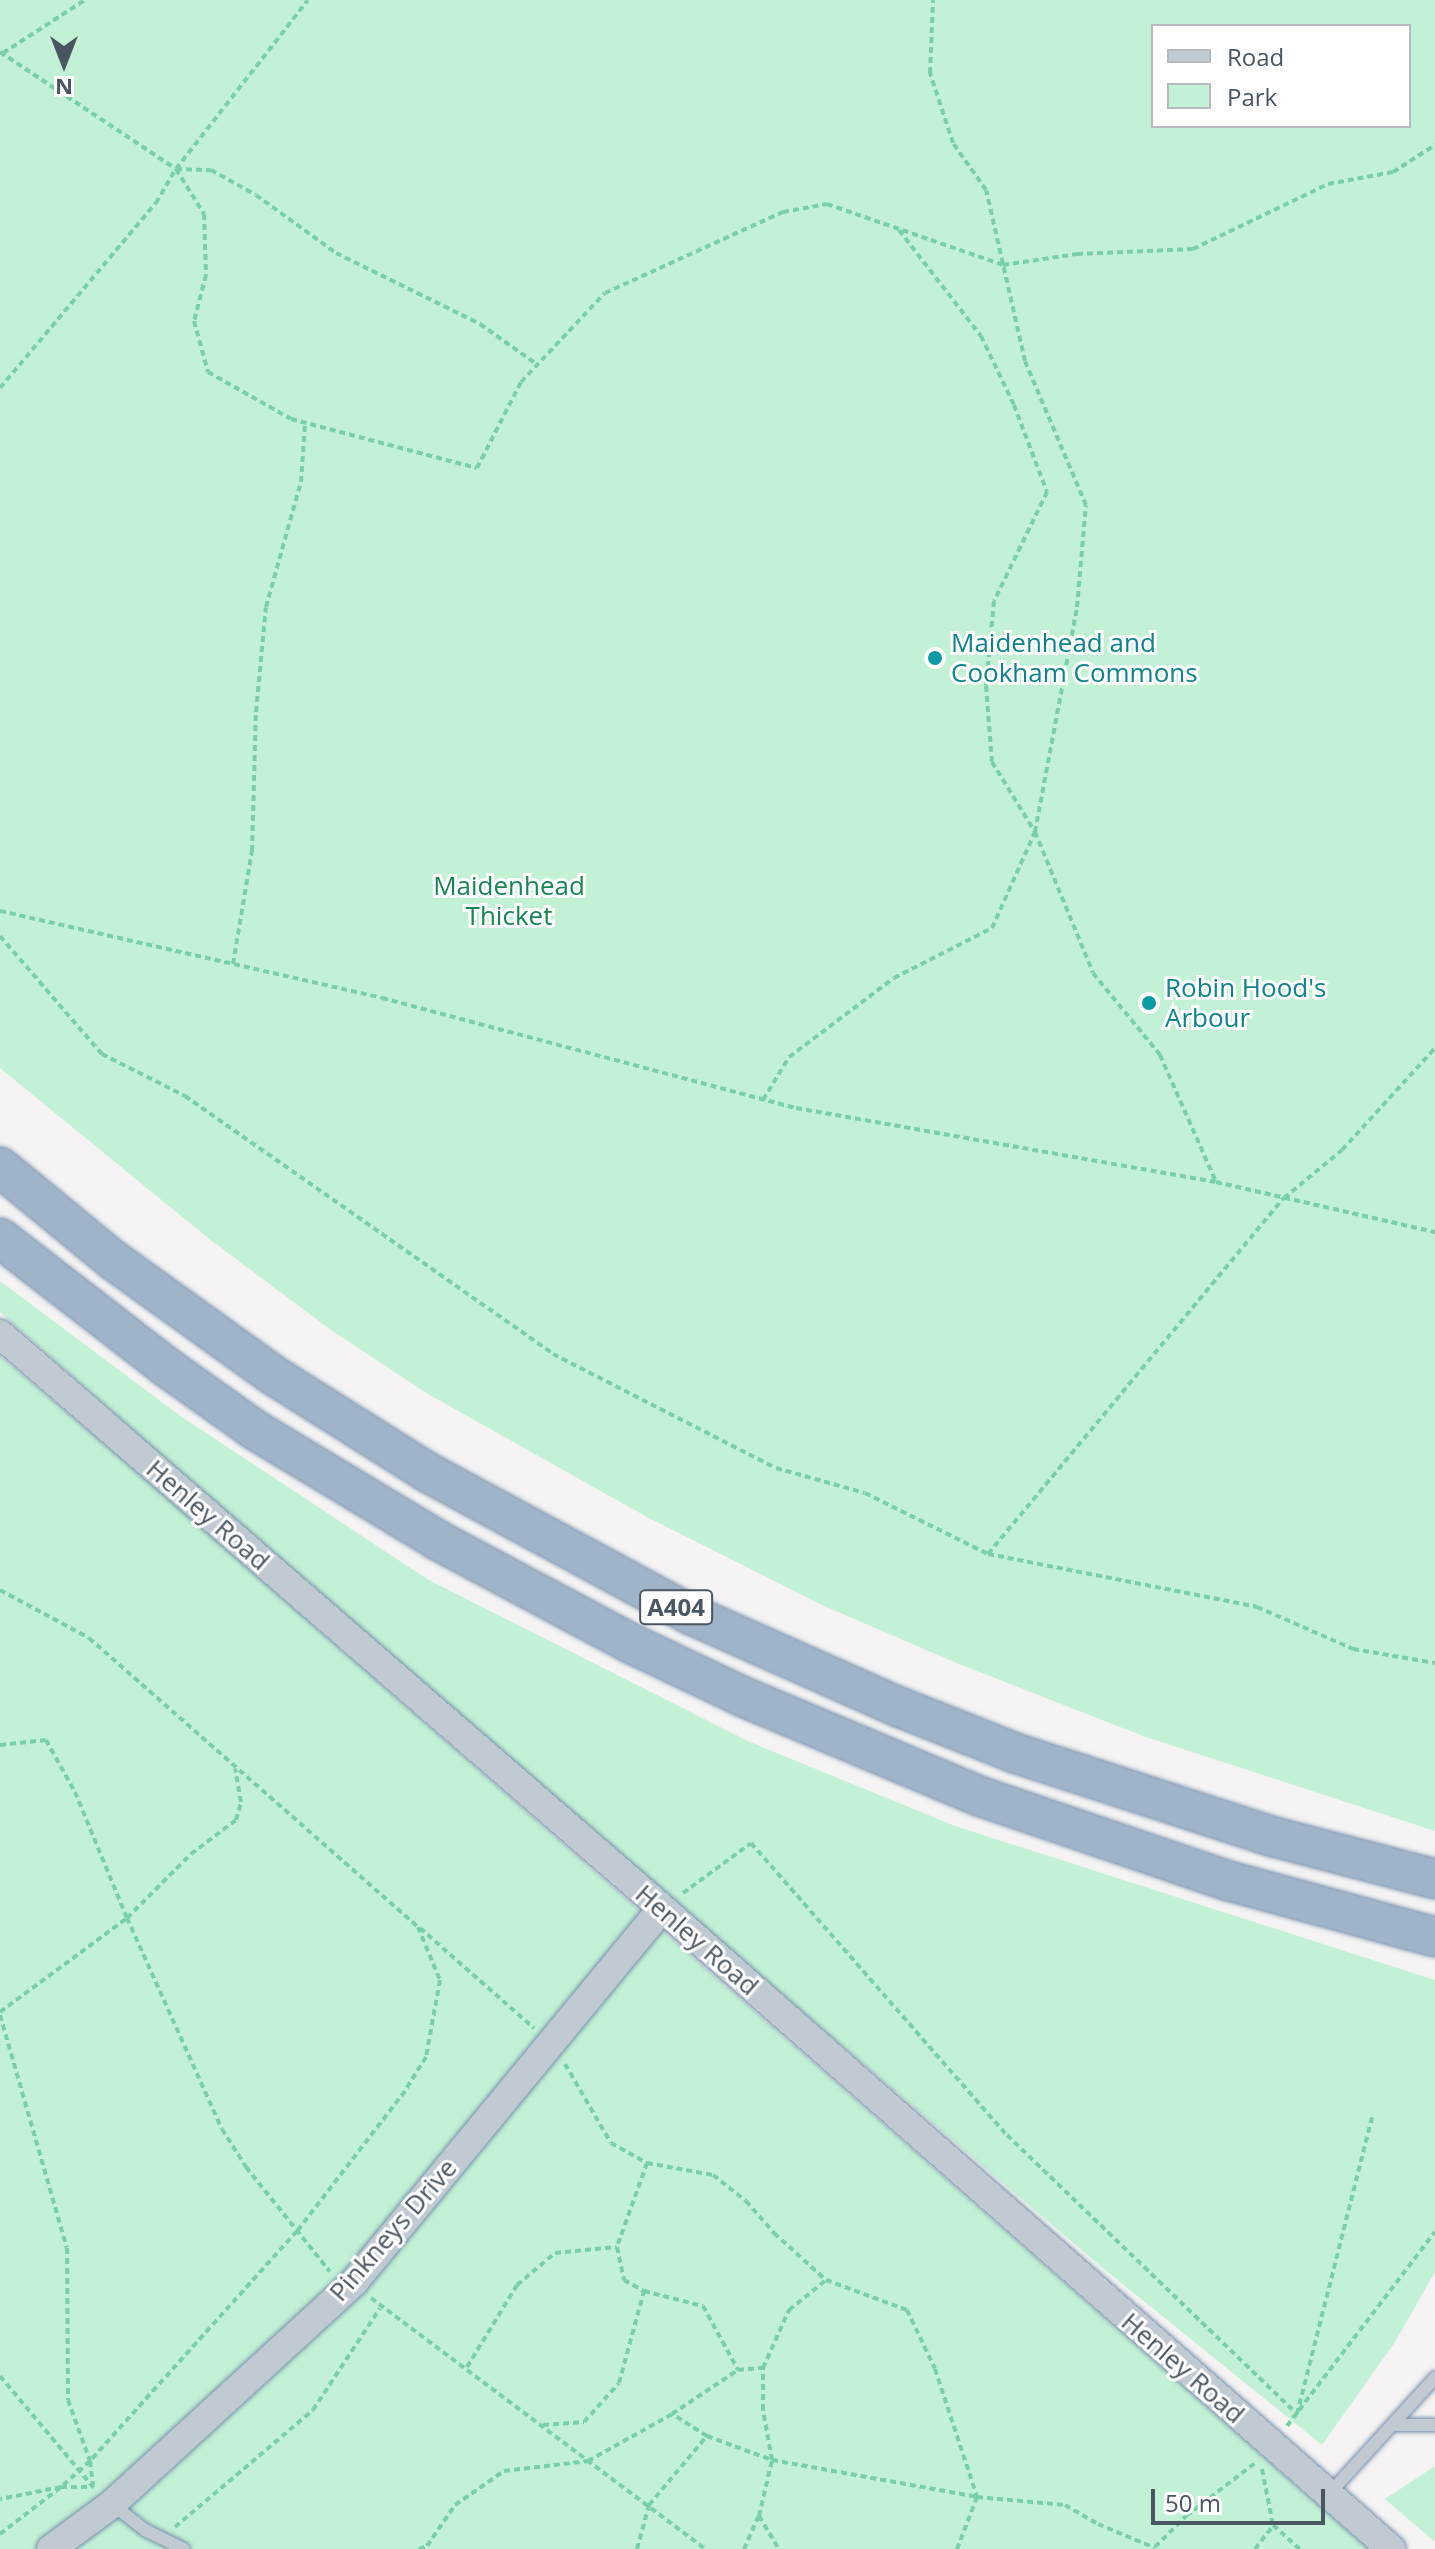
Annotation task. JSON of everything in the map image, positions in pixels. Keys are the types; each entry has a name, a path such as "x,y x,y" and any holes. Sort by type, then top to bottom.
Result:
{"highway":[{"name":"A404","path":"0,1167 113,1260 273,1375 427,1472 692,1615 885,1701 1015,1753 1274,1837 1435,1879"},
{"name":"A404","path":"0,1238 165,1366 255,1430 437,1540 630,1643 746,1698 979,1796 1229,1881 1435,1937"}],"street":[{"name":"Henley Road","path":"0,1334 662,1908 1391,2549"},
{"name":"Pinkneys Drive","path":"51,2549 103,2496 354,2282 662,1908"}],"lane":[{"path":"1328,2495 1435,2378"},
{"path":"1392,2425 1435,2425"},
{"path":"103,2496 162,2539 184,2549"}],"path":[{"path":"85,0 1,52 176,169 204,214 206,275 194,321 208,372 291,419 477,468 521,382 605,293 783,212 827,204 1003,265 1077,254 1193,249 1328,184 1393,172 1435,145"},
{"path":"0,388 156,203 176,169 308,0"},
{"path":"763,1100 789,1057 894,978 992,928 1035,832 1077,607 1086,505 1025,361 986,190 953,143 930,73 933,0"},
{"path":"176,169 211,170 256,195 336,253 480,324 538,365"},
{"path":"897,228 981,336 1014,405 1047,492 994,601 986,686 992,762 1035,832 1093,973 1160,1055 1216,1182"},
{"path":"233,964 252,851 256,712 266,607 301,482 305,423"},
{"path":"0,911 382,998 763,1100 1216,1182 1435,1232"},
{"path":"0,936 102,1054 185,1096 553,1354 776,1468 865,1493 988,1554 1257,1607 1353,1649 1435,1663"},
{"path":"988,1554 1284,1198 1342,1150 1435,1048"},
{"path":"0,1590 89,1638 235,1769 551,2041 611,2143 647,2163 713,2175 746,2201 774,2233 826,2280 907,2310 935,2369 977,2497 957,2549"},
{"path":"0,1745 46,1740 75,1792 127,1918 222,2129 246,2167 339,2283 354,2282 381,2307 467,2367 705,2549"},
{"path":"103,2496 68,2400 67,2248 0,2013 127,1918 191,1854 236,1820 241,1802 235,1769"},
{"path":"662,1908 751,1843 1007,2135 1297,2414"},
{"path":"0,2534 90,2461 297,2231 405,2091 426,2057 440,1980 418,1927"},
{"path":"1297,2414 1372,2117"},
{"path":"647,2163 617,2247 624,2280 644,2291 703,2306 738,2370"},
{"path":"1271,2446 1435,2232"},
{"path":"467,2367 517,2285 555,2253 617,2247"},
{"path":"744,2549 759,2516 772,2460 763,2410 763,2368 789,2310 826,2280"},
{"path":"541,2425 584,2422 619,2383 644,2291"},
{"path":"162,2539 313,2410 381,2307"},
{"path":"419,2549 427,2546 455,2505 504,2471 588,2461 672,2414 738,2370 763,2368"},
{"path":"0,2376 78,2472 103,2496"},
{"path":"672,2414 707,2436 772,2460 977,2497 1065,2505 1098,2524 1154,2548 1186,2516 1259,2460 1273,2525 1300,2549"},
{"path":"637,2549 649,2505 707,2436"},
{"path":"0,2499 61,2487 103,2496"},
{"path":"759,2516 779,2549"},
{"path":"1255,2549 1273,2525"}],"green space":[{"name":"Maidenhead Thicket","path":"0,0 1435,0 1435,1831 1143,1736 954,1662 822,1605 647,1517 428,1394 331,1330 208,1238 0,1068"},
{"path":"0,1281 179,1415 427,1579 750,1742 955,1826 1435,1980 1435,2272 1395,2342 1322,2445 1104,2269 468,1727 0,1312"},
{"path":"0,1356 169,1499 1369,2549 0,2549"},
{"path":"1435,2466 1435,2542 1385,2499"}],"place":[{"name":"Maidenhead and Cookham Commons","path":"935,658"},
{"name":"Robin Hood's Arbour","path":"1149,1003"}]}
